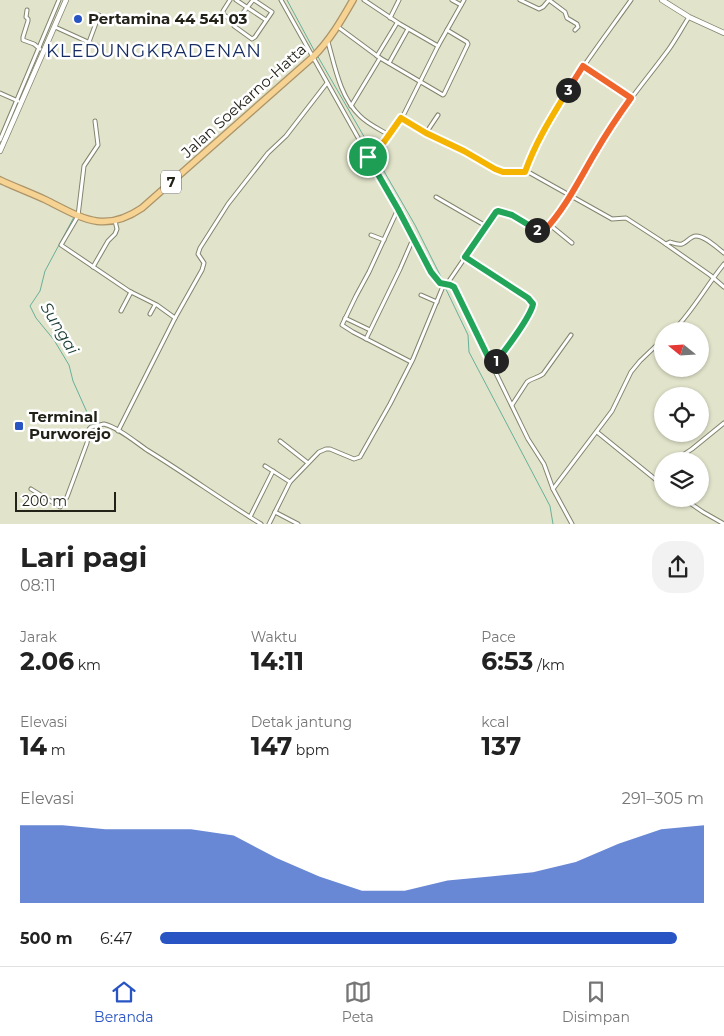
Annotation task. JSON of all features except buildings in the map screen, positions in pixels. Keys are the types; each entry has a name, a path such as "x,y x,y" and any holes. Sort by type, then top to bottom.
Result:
{"highway":[{"name":"Jalan Soekarno-Hatta","path":"0,180 78,216 97,222 115,221 132,214 142,208 315,54 338,27 353,0"}],"main road":[{"path":"0,151 19,101 44,53 66,0"},
{"path":"662,0 689,17 724,33"}],"street":[{"path":"0,140 19,101 59,0"},
{"path":"230,0 223,14 235,24 234,26 252,39 272,11 253,0 235,24"},
{"path":"236,0 266,20"},
{"path":"281,0 315,54 327,83 431,272 438,282 454,287 528,440 544,464 553,488 572,524"},
{"path":"364,0 397,23 438,46"},
{"path":"390,18 399,0"},
{"path":"452,0 461,5"},
{"path":"368,157 384,142 401,118 464,0"},
{"path":"520,0 539,9 549,0 577,24 578,27 575,30"},
{"path":"525,172 532,152 543,131 583,66 632,0"},
{"path":"27,10 26,16 28,21 23,37 24,40 34,44 44,53"},
{"path":"88,42 100,15"},
{"path":"269,524 290,482 319,452 326,449 354,459 360,457 411,362 445,284 496,212 512,215 538,230 544,231 550,225 571,195 604,138 631,98 670,48 689,17"},
{"path":"351,106 397,23"},
{"path":"55,27 99,47"},
{"path":"338,27 378,57 440,94 444,94 468,44 447,30"},
{"path":"389,64 408,29"},
{"path":"328,41 339,82 351,106 360,116 389,136"},
{"path":"583,66 631,98"},
{"path":"118,431 175,318 204,266 203,260 198,254 200,248 228,204 268,153 286,136 327,83"},
{"path":"0,94 19,101"},
{"path":"426,133 438,115"},
{"path":"401,118 495,169 503,172 530,173 612,219 626,218 713,277 724,287"},
{"path":"95,121 98,146 83,169 78,216 61,245 131,292 175,318"},
{"path":"436,197 486,226"},
{"path":"398,209 370,272 342,326 411,362"},
{"path":"93,266 108,241 115,234 117,228 115,221"},
{"path":"550,225 572,243"},
{"path":"371,235 384,240"},
{"path":"666,244 670,242 680,245 691,237 696,236 704,239 724,253"},
{"path":"366,338 414,239"},
{"path":"465,257 528,298 533,304 526,319 492,365"},
{"path":"681,322 724,264"},
{"path":"121,311 131,292"},
{"path":"420,295 437,302"},
{"path":"150,314 155,305"},
{"path":"346,318 370,330"},
{"path":"512,406 527,382 543,374 571,335"},
{"path":"553,488 612,412 631,372 654,348"},
{"path":"688,452 724,423"},
{"path":"31,489 60,507 67,497 87,443 89,429 104,424 118,431 261,524"},
{"path":"598,432 654,478"},
{"path":"280,441 308,463"},
{"path":"265,466 290,482"},
{"path":"250,517 273,471"},
{"path":"696,507 724,524"},
{"path":"275,512 298,524"}],"waterway":[{"path":"287,0 315,52"},
{"path":"317,55 415,225 443,281"},
{"name":"Sungai","path":"74,217 45,271 40,291 30,306 36,318 54,340 69,365 73,381 91,425"},
{"path":"444,285 468,335 469,352 550,506 553,524"}],"place":[{"name":"Pertamina 44 541 03","path":"78,19"},
{"name":"Terminal Purworejo","path":"19,426"}],"district":[{"name":"KLEDUNGKRADENAN","path":"154,51"}],"route":[{"path":"583,66 631,98 604,138 571,195 544,231 538,230 512,215 498,211 465,257 528,298 533,304 526,319 492,365 454,287 440,283 431,272 368,157 384,142 401,118 495,169 503,172 525,172 532,152 543,131 583,66"}]}
